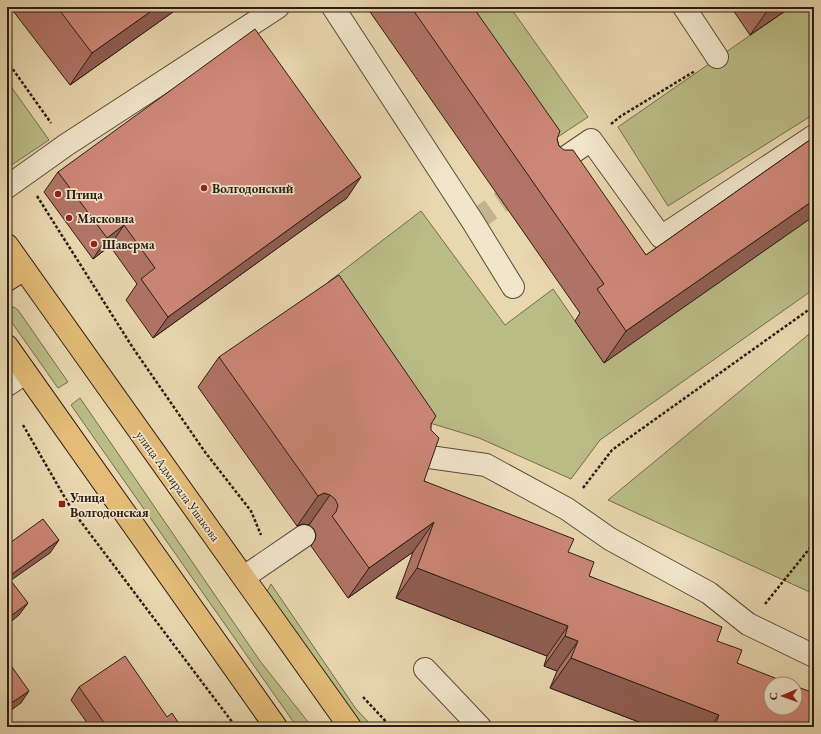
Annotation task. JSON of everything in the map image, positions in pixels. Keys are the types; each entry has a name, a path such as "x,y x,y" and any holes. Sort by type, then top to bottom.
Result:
{"main road":[{"name":"улица Адмирала Ушакова","path":"7,244 16,274 244,577 350,727"},
{"path":"7,346 276,727"}],"street":[{"path":"16,182 66,145 278,7"},
{"path":"333,7 473,222 513,287"},
{"path":"684,7 717,57"},
{"path":"547,170 591,140 661,237 814,136"},
{"path":"7,385 25,373"},
{"path":"422,456 486,465 567,509 610,539 709,593 748,624 814,656"},
{"path":"244,577 304,536"},
{"path":"425,669 480,727"}],"path":[{"path":"591,140 621,116 717,57"},
{"path":"7,61 66,145"},
{"path":"16,182 205,452 252,511 270,559"},
{"path":"567,509 612,450 814,306"},
{"path":"23,425 72,510 236,727"},
{"path":"748,624 814,544"},
{"path":"361,695 391,727"}],"green space":[{"path":"429,7 510,7 588,117 532,154"},
{"path":"791,7 814,7 814,114 668,206 618,127"},
{"path":"7,81 49,140 7,168"},
{"path":"421,211 505,325 553,289 604,363 814,216 814,289 600,440 571,479 479,438 430,423 328,282"},
{"path":"14,307 18,310 68,382 58,388 8,317 10,308"},
{"path":"814,330 814,594 608,500"},
{"path":"80,398 260,661 312,727 297,727 71,405"},
{"path":"271,584 356,709 373,727 361,727 353,719 266,593"}],"building":[{"path":"57,7 157,7 92,53"},
{"path":"411,7 473,7 560,131 557,139 559,146 564,150 573,150 646,255 814,137 814,200 626,331 597,289 604,284"},
{"name":"Волгодонский","path":"255,29 361,177 168,317 141,279 155,268 124,225 107,238 58,172"},
{"path":"339,275 436,416 431,424 431,430 439,438 424,481 574,539 568,552 594,562 589,576 722,627 717,641 742,650 737,663 770,676 763,676 763,716 803,716 803,689 814,693 814,727 719,727 715,725 719,715 571,658 578,641 565,636 568,626 417,568 434,522 369,568 332,516 336,512 338,505 335,499 324,493 318,496 219,357"},
{"path":"43,519 59,540 8,577 28,603 7,619 7,545"},
{"path":"125,656 167,717 172,713 181,727 121,727 119,723 114,727 107,727 79,687"},
{"path":"7,660 29,691 7,706"}],"tunnel":[{"path":"473,222 527,184"}],"place":[{"name":"Волгодонский","path":"204,188"},
{"name":"Птица","path":"58,194"},
{"name":"Мясковна","path":"69,218"},
{"name":"Шаверма","path":"94,244"},
{"name":"Улица Волгодонская","path":"62,504"}]}
